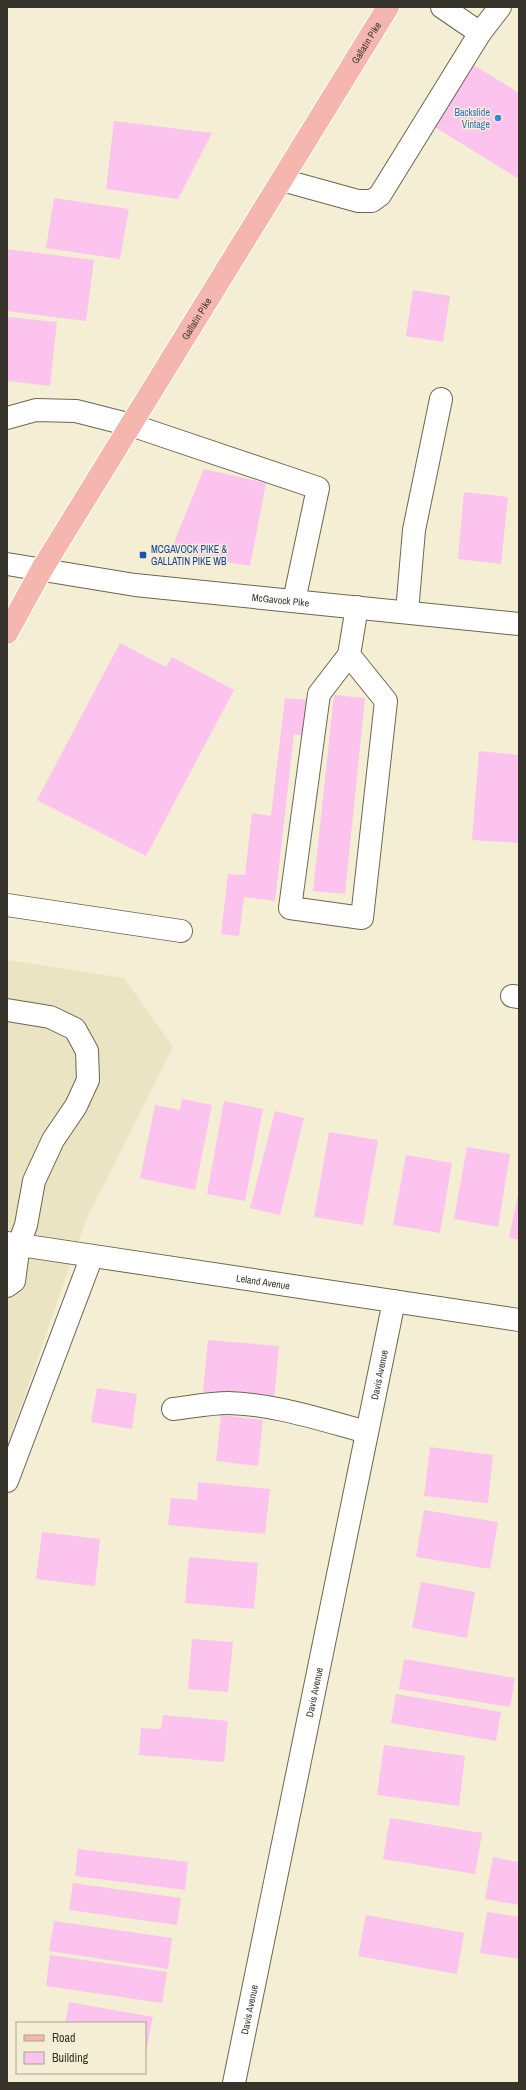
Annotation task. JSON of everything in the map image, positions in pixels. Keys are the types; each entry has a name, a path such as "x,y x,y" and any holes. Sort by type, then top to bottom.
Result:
{"main road":[{"name":"Gallatin Pike","path":"7,633 42,569 388,7"}],"street":[{"path":"442,7 480,33"},
{"path":"282,180 358,202 372,201 380,195 480,33 500,7"},
{"path":"407,612 414,530 441,399"},
{"path":"7,418 36,410 69,410 131,425 318,488 294,601"},
{"name":"McGavock Pike","path":"7,564 135,585 519,624"},
{"path":"349,655 386,701 362,918 290,908 319,694 349,655 357,608"},
{"path":"7,905 181,931"},
{"path":"7,1010 50,1017 75,1029 87,1051 88,1080 76,1106 53,1140 34,1181 26,1225 13,1244 14,1281 7,1286"},
{"name":"Leland Avenue","path":"13,1244 519,1320"},
{"path":"8,1478 92,1256"},
{"name":"Davis Avenue","path":"234,2083 394,1301"},
{"path":"173,1410 228,1403 248,1405 314,1417 367,1432"}],"shaded area":[{"path":"7,960 124,978 173,1047 86,1220 7,1446"}],"building":[{"path":"469,62 519,93 519,179 430,124"},
{"path":"114,121 212,133 178,199 106,189"},
{"path":"54,198 129,209 120,259 46,248"},
{"path":"7,249 94,260 86,321 7,311"},
{"path":"413,290 450,296 443,342 406,336"},
{"path":"7,317 57,322 50,386 7,381"},
{"path":"204,469 266,483 250,566 170,552"},
{"path":"464,492 508,497 501,564 458,559"},
{"path":"120,643 166,667 172,657 234,690 146,856 37,800"},
{"path":"334,695 365,698 345,894 313,891"},
{"path":"285,698 309,700 304,736 294,734 275,901 244,897 239,936 221,934 228,874 245,875 252,813 271,816"},
{"path":"479,751 519,755 518,843 472,840"},
{"path":"182,1099 212,1105 195,1190 140,1178 155,1105 180,1110"},
{"path":"224,1101 263,1109 245,1201 207,1194"},
{"path":"275,1111 304,1118 280,1215 250,1208"},
{"path":"329,1132 378,1140 363,1225 314,1217"},
{"path":"467,1147 510,1154 498,1227 454,1219"},
{"path":"406,1155 452,1163 440,1233 393,1225"},
{"path":"519,1194 519,1240 509,1238"},
{"path":"208,1340 279,1346 274,1399 203,1392"},
{"path":"97,1388 137,1394 132,1429 91,1422"},
{"path":"221,1415 263,1420 258,1466 216,1461"},
{"path":"430,1447 493,1455 488,1503 424,1496"},
{"path":"198,1482 270,1489 265,1534 168,1525 171,1498 197,1500"},
{"path":"424,1510 498,1522 490,1569 416,1557"},
{"path":"42,1532 100,1539 95,1586 36,1579"},
{"path":"189,1557 258,1563 254,1609 185,1603"},
{"path":"421,1582 475,1592 467,1638 412,1628"},
{"path":"192,1639 233,1642 228,1692 188,1689"},
{"path":"404,1659 515,1678 510,1707 399,1689"},
{"path":"396,1694 501,1712 496,1741 391,1723"},
{"path":"163,1715 228,1721 224,1762 139,1755 141,1728 161,1729"},
{"path":"384,1745 465,1756 459,1806 377,1795"},
{"path":"390,1818 482,1833 475,1874 383,1859"},
{"path":"78,1849 188,1862 185,1890 75,1876"},
{"path":"493,1857 519,1862 519,1905 485,1899"},
{"path":"73,1883 181,1898 177,1925 69,1910"},
{"path":"487,1912 519,1917 519,1959 480,1953"},
{"path":"366,1915 464,1933 457,1974 358,1956"},
{"path":"54,1921 172,1938 168,1969 49,1951"},
{"path":"50,1955 167,1972 162,2003 46,1986"},
{"path":"69,2002 153,2017 146,2052 146,2022 65,2022"}],"place":[{"name":"Backslide Vintage","path":"498,118"},
{"name":"MCGAVOCK PIKE & GALLATIN PIKE WB","path":"143,555"}]}
